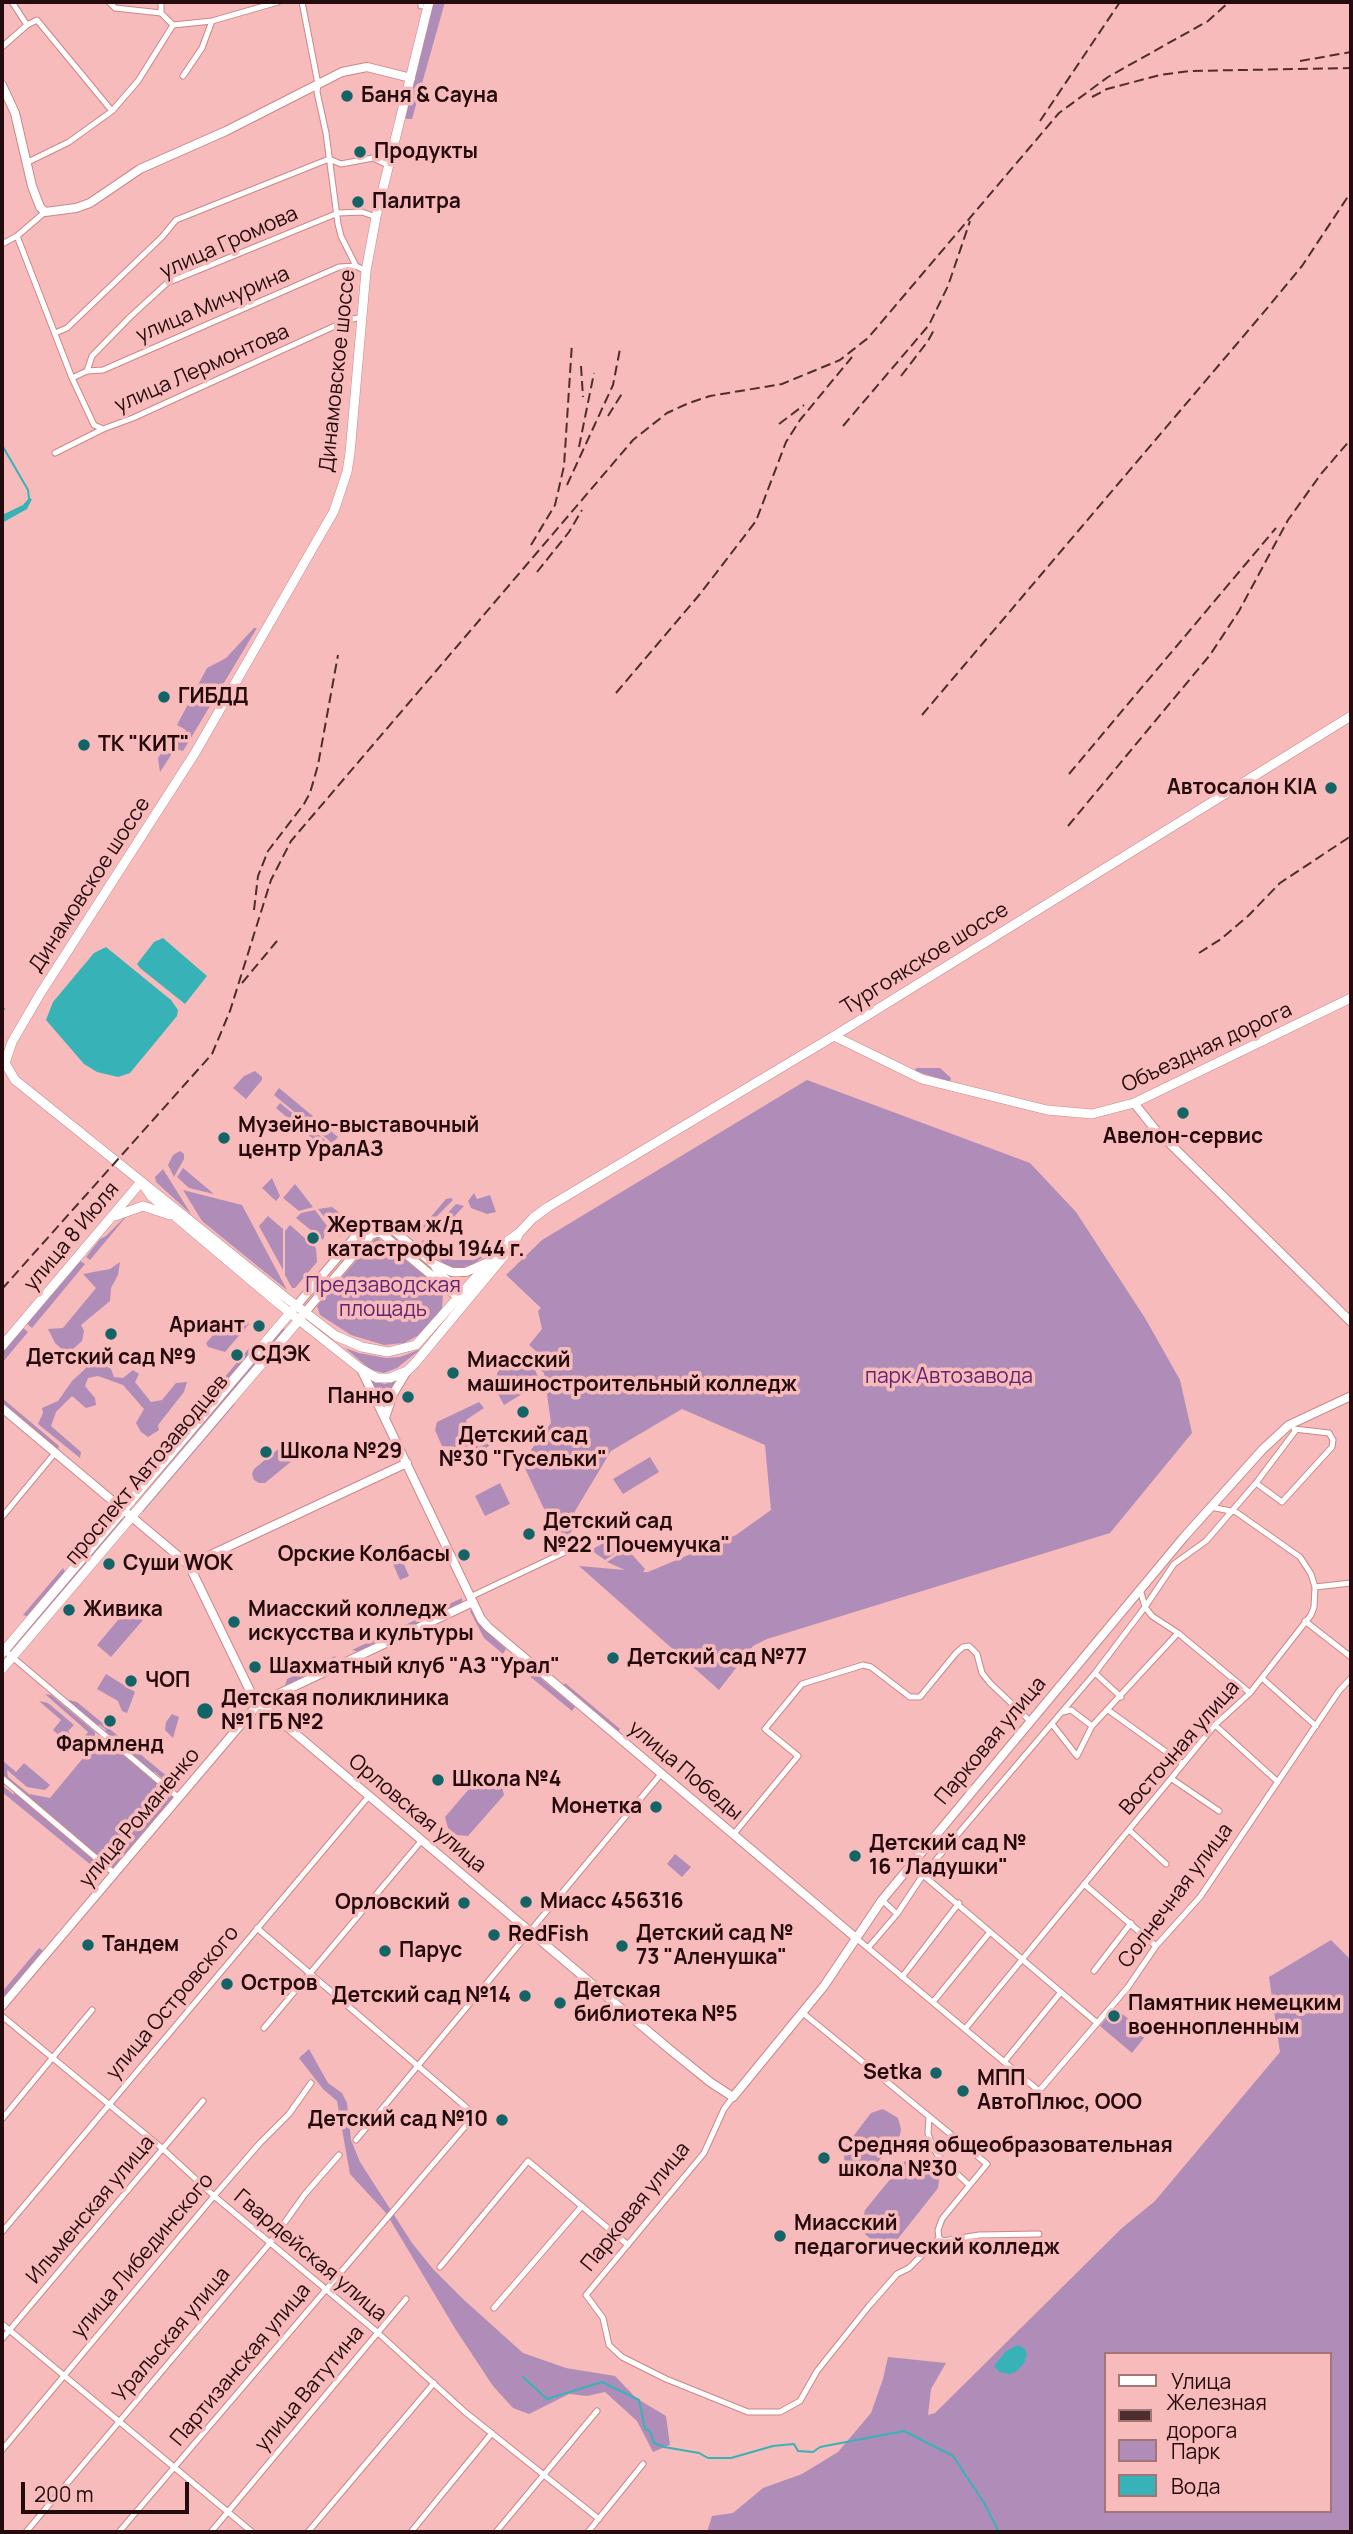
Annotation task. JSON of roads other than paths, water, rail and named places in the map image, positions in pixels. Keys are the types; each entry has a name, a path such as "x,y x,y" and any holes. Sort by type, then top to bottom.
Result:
{"main road":[{"name":"Динамовское шоссе","path":"15,1080 3,1065 12,1042 195,753 334,511 347,472 350,453 366,271 376,217 411,78 424,3"},
{"name":"Тургоякское шоссе","path":"464,1298 508,1241 533,1218 570,1193 834,1036 1351,716"},
{"name":"Объездная дорога","path":"834,1036 922,1079 1048,1110 1093,1114 1134,1103 1351,998"},
{"path":"15,1080 285,1297 293,1309"},
{"path":"141,1182 151,1196 177,1218 302,1316 361,1369 377,1378 390,1378 407,1371 464,1298"},
{"name":"улица 8 Июля","path":"2,1346 141,1182"},
{"path":"110,1219 143,1206 177,1218"},
{"name":"Тургоякское шоссе","path":"464,1298 513,1245 519,1233"},
{"path":"302,1316 336,1336 362,1347 388,1352 416,1345 464,1298"},
{"name":"проспект Автозаводцев","path":"2,1668 6,1653 122,1509 293,1309"},
{"name":"проспект Автозаводцев","path":"6,1653 131,1516 302,1316"}],"street":[{"path":"12,2 27,25"},
{"path":"109,2 115,8 161,13 173,25"},
{"path":"161,2 161,13"},
{"path":"173,25 212,21 278,2"},
{"path":"302,2 318,84 317,92 341,236 356,266 366,271"},
{"path":"2,47 27,25 37,20 111,111"},
{"path":"183,76 202,48 212,21"},
{"path":"26,163 69,142 111,111 138,81 173,25"},
{"path":"2,244 17,236 45,212 76,208 90,203 140,169 226,131 356,67 379,69 411,78"},
{"path":"2,85 15,113 37,201 45,212"},
{"path":"55,333 67,328 162,237 176,220 330,159 341,164 373,158 390,166"},
{"name":"улица Громова","path":"87,371 92,356 167,283 338,213 362,212 376,217"},
{"path":"17,236 72,378 94,425 103,429"},
{"name":"улица Мичурина","path":"72,378 87,371 103,369 339,267 356,266"},
{"name":"улица Лермонтова","path":"55,453 348,320 363,317"},
{"path":"2,1075 15,1080"},
{"path":"1134,1103 1163,1136 1351,1322"},
{"name":"проспект Автозаводцев","path":"293,1309 365,1225 385,1223 432,1262"},
{"name":"проспект Автозаводцев","path":"302,1316 370,1235 376,1233 381,1233 464,1298"},
{"path":"432,1262 452,1272 466,1272 492,1260"},
{"path":"432,1262 464,1298"},
{"name":"улица Победы","path":"361,1369 488,1627 1039,2091"},
{"path":"385,1418 393,1394 407,1371"},
{"name":"Парковая улица","path":"941,2239 909,2268 897,2274 817,2371 800,2401 780,2412 748,2412 622,2357 609,2345 603,2318 586,2295 704,2153 724,2109 803,2013 842,1961 882,1900 1156,1570 1263,1449 1289,1425 1351,1396"},
{"name":"Орловская улица","path":"2,1408 189,1564 252,1695 259,1703 701,2075 733,2097"},
{"path":"868,1948 897,1914 923,1875 1095,1673 1174,1564 1206,1541 1231,1513 1294,1429 1329,1433 1333,1440 1332,1447 1282,1502 1256,1483"},
{"path":"2,1517 55,1453"},
{"path":"189,1564 407,1462"},
{"path":"1210,1507 1236,1512 1300,1557 1311,1574 1315,1587 1351,1583"},
{"name":"улица Романенко","path":"2,2006 259,1703 563,1553"},
{"path":"1156,1570 1165,1575"},
{"name":"Восточная улица","path":"965,2029 1216,1725 1262,1678 1314,1607 1315,1587"},
{"path":"1140,1589 1145,1607 1152,1616 1178,1633 1250,1693"},
{"path":"1305,1621 1351,1657"},
{"path":"1052,1724 1077,1756 1092,1726 1178,1633"},
{"path":"733,1835 798,1756 765,1729 802,1684 863,1665 871,1667 909,1697 920,1697 956,1653 969,1646 977,1654 982,1673 990,1683 1030,1721"},
{"path":"6,1653 179,1798"},
{"path":"1095,1673 1121,1697"},
{"path":"1262,1678 1316,1726"},
{"name":"Солнечная улица","path":"1039,2091 1128,1987 1156,1946 1200,1897 1339,1691 1351,1678"},
{"path":"1063,1712 1071,1710 1092,1726"},
{"path":"1108,1710 1184,1764"},
{"path":"1216,1725 1279,1782"},
{"path":"356,2140 661,1774"},
{"path":"2,1778 115,1874"},
{"path":"1172,1779 1219,1811"},
{"name":"улица Островского","path":"2,2232 369,1796"},
{"path":"1129,1830 1166,1864"},
{"path":"264,2028 422,1840"},
{"path":"923,1875 1096,2022"},
{"path":"1084,1884 1156,1946"},
{"path":"882,1900 897,1914"},
{"path":"902,1977 959,1903"},
{"path":"1094,1971 1131,1923"},
{"path":"257,1928 417,2067"},
{"path":"933,2002 990,1932"},
{"path":"1004,2062 1060,1992"},
{"path":"2,2119 92,2010"},
{"path":"803,2013 987,2164 942,2219 938,2230 941,2239 1039,2234"},
{"name":"Гвардейская улица","path":"2,2016 163,2149 214,2196 326,2288 492,2433 599,2519"},
{"name":"Партизанская улица","path":"119,2532 475,2115 417,2067"},
{"name":"улица Либединского","path":"2,2450 214,2196 289,2114 311,2083"},
{"name":"Ильменская улица","path":"2,2339 203,2101"},
{"path":"929,2117 928,2133 932,2146 939,2157 969,2185"},
{"name":"Уральская улица","path":"26,2532 270,2243 305,2194 339,2155"},
{"path":"440,2267 528,2161 628,2245"},
{"path":"494,2308 582,2206"},
{"name":"улица Ватутина","path":"211,2532 406,2299"},
{"path":"2,2324 252,2532"},
{"path":"308,2532 434,2383"},
{"path":"496,2532 597,2412"},
{"path":"411,2532 492,2433"},
{"path":"588,2532 643,2464"}],"water":[{"path":"29,498 32,499 27,509 2,523 2,515 23,505"},
{"path":"163,938 207,976 185,1004 137,964 154,942"},
{"path":"106,947 171,1000 178,1010 177,1016 130,1073 118,1077 97,1072 84,1064 46,1020 53,1002 94,953"},
{"path":"1018,2345 1025,2349 1027,2355 1024,2363 1010,2374 999,2372 994,2366 1006,2351"}],"waterway":[{"path":"2,445 28,490 29,498"},
{"path":"523,2377 547,2399 602,2382 639,2400 645,2429 650,2431 654,2443 699,2453 708,2458 731,2458 773,2446 794,2444 798,2451 813,2452 820,2447 904,2431 953,2456 984,2503 999,2532"}],"railway":[{"path":"1040,121 1120,2"},
{"path":"2,1289 212,1054 230,1011 271,880 291,841 633,440 667,413 689,403 710,396 782,384 840,360 868,338 1059,113 1108,77 1208,21 1229,2"},
{"path":"1300,61 1351,52"},
{"path":"1092,97 1107,89 1160,75 1189,71 1351,68"},
{"path":"922,715 1302,266 1351,192"},
{"path":"843,426 929,325 948,286 970,221"},
{"path":"901,376 935,328"},
{"path":"531,545 555,505 564,466 572,343"},
{"path":"567,485 613,385 620,349"},
{"path":"616,693 700,594 756,521 786,442 800,420 852,357"},
{"path":"581,366 583,397"},
{"path":"579,447 594,373"},
{"path":"608,416 623,392"},
{"path":"779,424 804,405"},
{"path":"1068,826 1210,655 1239,611 1288,520 1321,474 1351,439"},
{"path":"537,572 569,532 582,510"},
{"path":"1069,774 1276,528"},
{"path":"254,910 258,876 268,851 310,793 318,765 338,655"},
{"path":"1199,953 1248,916 1280,883 1351,836"},
{"path":"242,983 277,941"}],"place":[{"name":"Баня & Сауна","path":"347,96"},
{"name":"Продукты","path":"360,152"},
{"name":"Палитра","path":"358,202"},
{"name":"ГИБДД","path":"164,697"},
{"name":"ТК \"КИТ\"","path":"84,745"},
{"name":"Автосалон KIA","path":"1331,788"},
{"name":"Авелон-сервис","path":"1183,1113"},
{"name":"Музейно-выставочный центр УралАЗ","path":"224,1138"},
{"name":"Жертвам ж/д катастрофы 1944 г.","path":"313,1238"},
{"name":"Ариант","path":"259,1326"},
{"name":"Детский сад №9","path":"111,1334"},
{"name":"СДЭК","path":"237,1355"},
{"name":"Миасский машиностроительный колледж","path":"453,1373"},
{"name":"Панно","path":"408,1397"},
{"name":"Детский сад №30 \"Гусельки\"","path":"523,1412"},
{"name":"Школа №29","path":"266,1452"},
{"name":"Детский сад №22 \"Почемучка\"","path":"529,1534"},
{"name":"Орские Колбасы","path":"464,1555"},
{"name":"Суши WOK","path":"109,1564"},
{"name":"Живика","path":"69,1610"},
{"name":"Миасский колледж искусства и культуры","path":"234,1622"},
{"name":"Детский сад №77","path":"613,1658"},
{"name":"Шахматный клуб \"АЗ \"Урал\"","path":"255,1667"},
{"name":"ЧОП","path":"131,1681"},
{"name":"Детская поликлиника №1 ГБ №2","path":"205,1711"},
{"name":"Фармленд","path":"110,1721"},
{"name":"Школа №4","path":"438,1780"},
{"name":"Монетка","path":"656,1807"},
{"name":"Детский сад № 16 \"Ладушки\"","path":"855,1856"},
{"name":"Миасс 456316","path":"526,1902"},
{"name":"Орловский","path":"464,1903"},
{"name":"RedFish","path":"494,1935"},
{"name":"Тандем","path":"88,1945"},
{"name":"Детский сад № 73 \"Аленушка\"","path":"622,1946"},
{"name":"Парус","path":"385,1951"},
{"name":"Остров","path":"227,1984"},
{"name":"Детский сад №14","path":"525,1996"},
{"name":"Детская библиотека №5","path":"560,2003"},
{"name":"Памятник немецким военнопленным","path":"1114,2016"},
{"name":"Setka","path":"936,2073"},
{"name":"МПП АвтоПлюс, ООО","path":"963,2091"},
{"name":"Детский сад №10","path":"502,2120"},
{"name":"Средняя общеобразовательная школа №30","path":"824,2158"},
{"name":"Миасский педагогический колледж","path":"780,2236"}],"park label":[{"name":"Предзаводская площадь","path":"383,1298"},
{"name":"парк Автозавода","path":"949,1377"}]}
